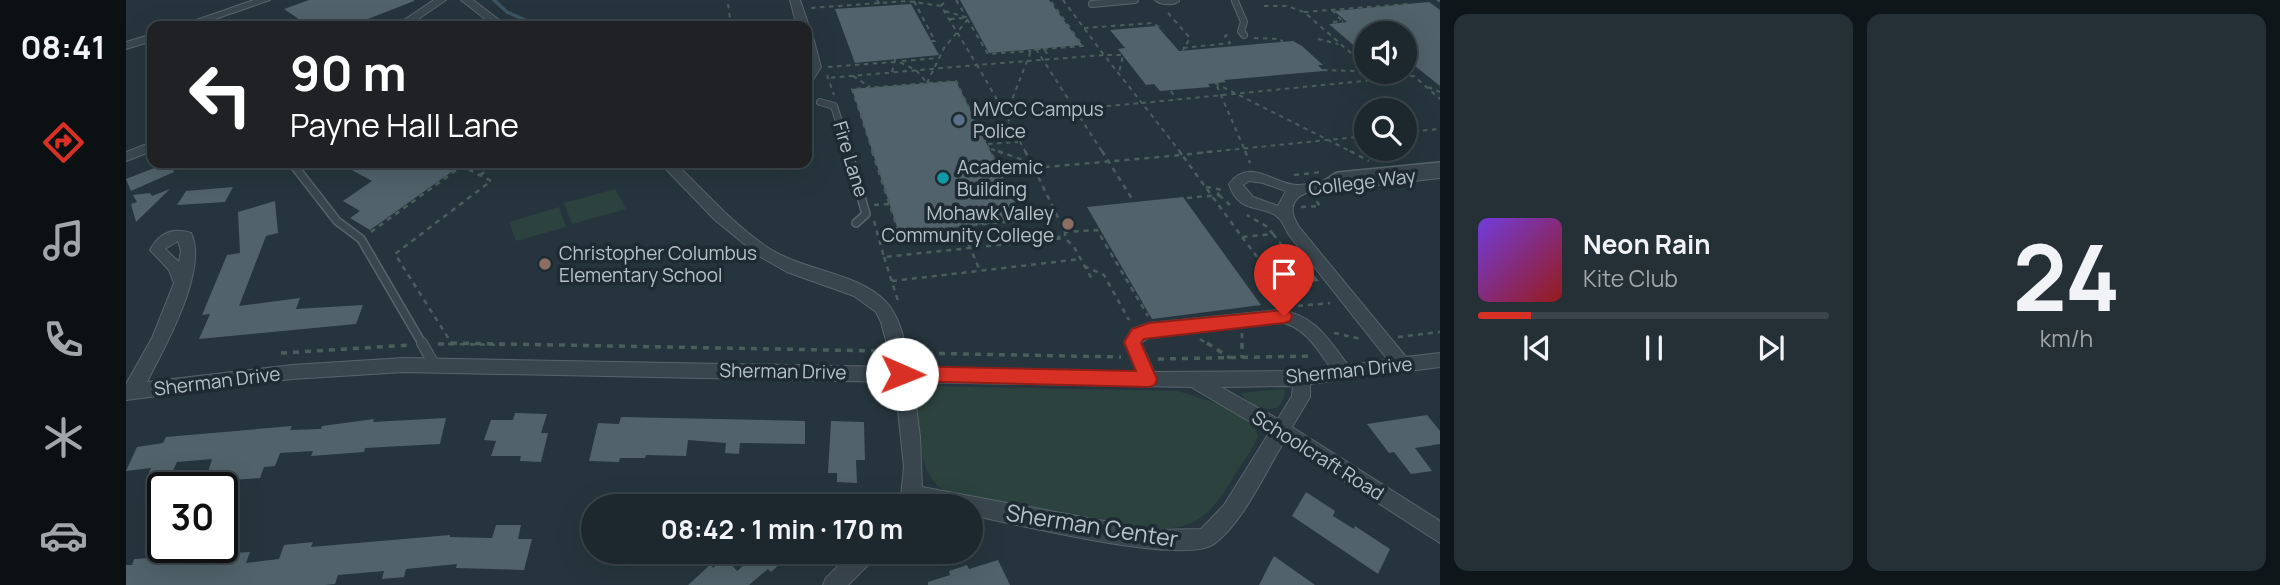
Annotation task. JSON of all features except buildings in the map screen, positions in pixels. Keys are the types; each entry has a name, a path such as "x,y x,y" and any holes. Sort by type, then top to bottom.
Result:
{"street":[{"path":"200,21 265,0"},
{"path":"409,21 441,0"},
{"path":"466,0 494,21"},
{"path":"795,0 801,21"},
{"path":"126,46 147,39"},
{"path":"812,54 815,64 812,72"},
{"path":"126,157 147,148"},
{"path":"672,168 762,252 791,268 855,290 879,305 889,318 902,374 915,472 913,494"},
{"name":"College Way","path":"1284,215 1284,202 1297,190 1440,173"},
{"path":"1297,190 1259,177 1246,176 1238,180 1236,188 1242,196 1284,215 1402,365"},
{"path":"129,391 177,303 182,284"},
{"path":"1149,379 1132,342 1138,334 1149,330 1284,316 1308,325 1344,373"},
{"name":"Sherman Drive","path":"129,391 292,372 435,366 1194,380 1303,378 1440,360"},
{"name":"Sherman Center","path":"983,512 1152,540 1197,540 1207,537 1231,512 1301,397 1303,378"},
{"name":"Schoolcraft Road","path":"1194,380 1281,430 1440,533"},
{"path":"833,585 854,564"}],"lane":[{"path":"1092,4 1135,0"},
{"path":"1233,34 1244,35 1244,22 1235,1"},
{"name":"Fire Lane","path":"820,102 835,106 865,206 866,214 856,223"},
{"path":"1324,185 1338,176 1440,166"},
{"path":"296,168 337,221 361,239 435,366"}],"path":[{"path":"941,6 946,0"},
{"path":"956,0 988,54 1083,46 1050,0"},
{"path":"1063,0 1295,306"},
{"path":"914,1 935,41 931,41"},
{"path":"807,8 914,1 941,6 957,28 1034,168 1065,232 1065,238 1093,281"},
{"path":"1167,3 1165,10 1189,39 1205,46"},
{"path":"728,4 730,21"},
{"path":"1304,12 1408,4"},
{"path":"1264,6 1287,6 1304,12 1354,56"},
{"path":"1332,10 1344,22 1333,22"},
{"path":"945,11 967,18"},
{"path":"950,19 967,18"},
{"path":"927,83 932,69 957,28 967,18"},
{"path":"1065,21 1078,20"},
{"path":"1084,28 1153,23 1161,30"},
{"path":"1189,39 1183,49 1230,43 1225,36 1233,34"},
{"path":"1244,35 1283,42"},
{"path":"1318,39 1341,45"},
{"path":"1036,49 1134,202"},
{"path":"1043,49 1052,58"},
{"path":"1006,116 1031,51"},
{"path":"828,78 1041,58 1123,55 1119,73"},
{"path":"835,98 825,68 939,58"},
{"path":"899,61 916,70 927,83"},
{"path":"892,72 894,62"},
{"path":"1323,70 1354,71"},
{"path":"853,76 870,87"},
{"path":"1417,79 1440,99"},
{"path":"956,81 1024,220 900,233 852,89 870,87 956,81"},
{"path":"1253,169 1215,83 1378,166"},
{"path":"1006,116 1354,83"},
{"path":"1425,86 1440,92"},
{"path":"1171,90 1177,99"},
{"path":"850,113 859,113"},
{"path":"986,139 1009,123"},
{"path":"1417,131 1440,129"},
{"path":"1034,168 1354,137"},
{"path":"988,144 1018,142"},
{"path":"991,149 1031,163"},
{"path":"368,234 458,168"},
{"path":"452,344 395,254 491,180 465,168"},
{"path":"480,176 490,168"},
{"path":"1206,187 1216,190 1226,204 1237,210"},
{"path":"1187,198 1219,195"},
{"path":"870,206 890,204"},
{"path":"1221,208 1226,204"},
{"path":"1244,214 1266,226 1291,257"},
{"path":"874,219 900,305"},
{"path":"961,226 980,271"},
{"path":"1055,239 1065,232 1097,230 1151,322"},
{"path":"1242,237 1273,234"},
{"path":"884,257 1065,238"},
{"path":"892,281 1081,259"},
{"path":"1084,266 1104,275 1125,316 1135,324"},
{"path":"1286,311 1295,306 1330,303"},
{"path":"1242,326 1242,358"},
{"path":"1331,331 1363,339"},
{"path":"1394,337 1440,332"},
{"path":"1199,339 1230,358"},
{"path":"911,342 915,354 1128,357"},
{"path":"281,353 411,345"},
{"path":"433,345 886,351"},
{"path":"1151,359 1330,356"}],"green space":[{"path":"615,189 626,209 572,224 564,203"},
{"path":"559,207 566,227 516,241 509,222"},
{"path":"929,386 1178,391 1223,405 1253,424 1258,435 1219,499 1202,517 1180,527 1149,528 983,500 983,494 953,494 943,490 927,470 923,458 917,403 919,393"},
{"path":"1285,390 1283,399 1279,405 1267,409 1252,404 1240,393"}],"waterway":[{"path":"494,0 507,12 525,20"}],"place":[{"name":"MVCC Campus Police","path":"959,120"},
{"name":"Academic Building","path":"943,178"},
{"name":"Mohawk Valley Community College","path":"1068,224"},
{"name":"Christopher Columbus Elementary School","path":"545,264"}],"route":[{"path":"902,374 1149,379 1132,342 1138,334 1149,330 1284,316"}]}
